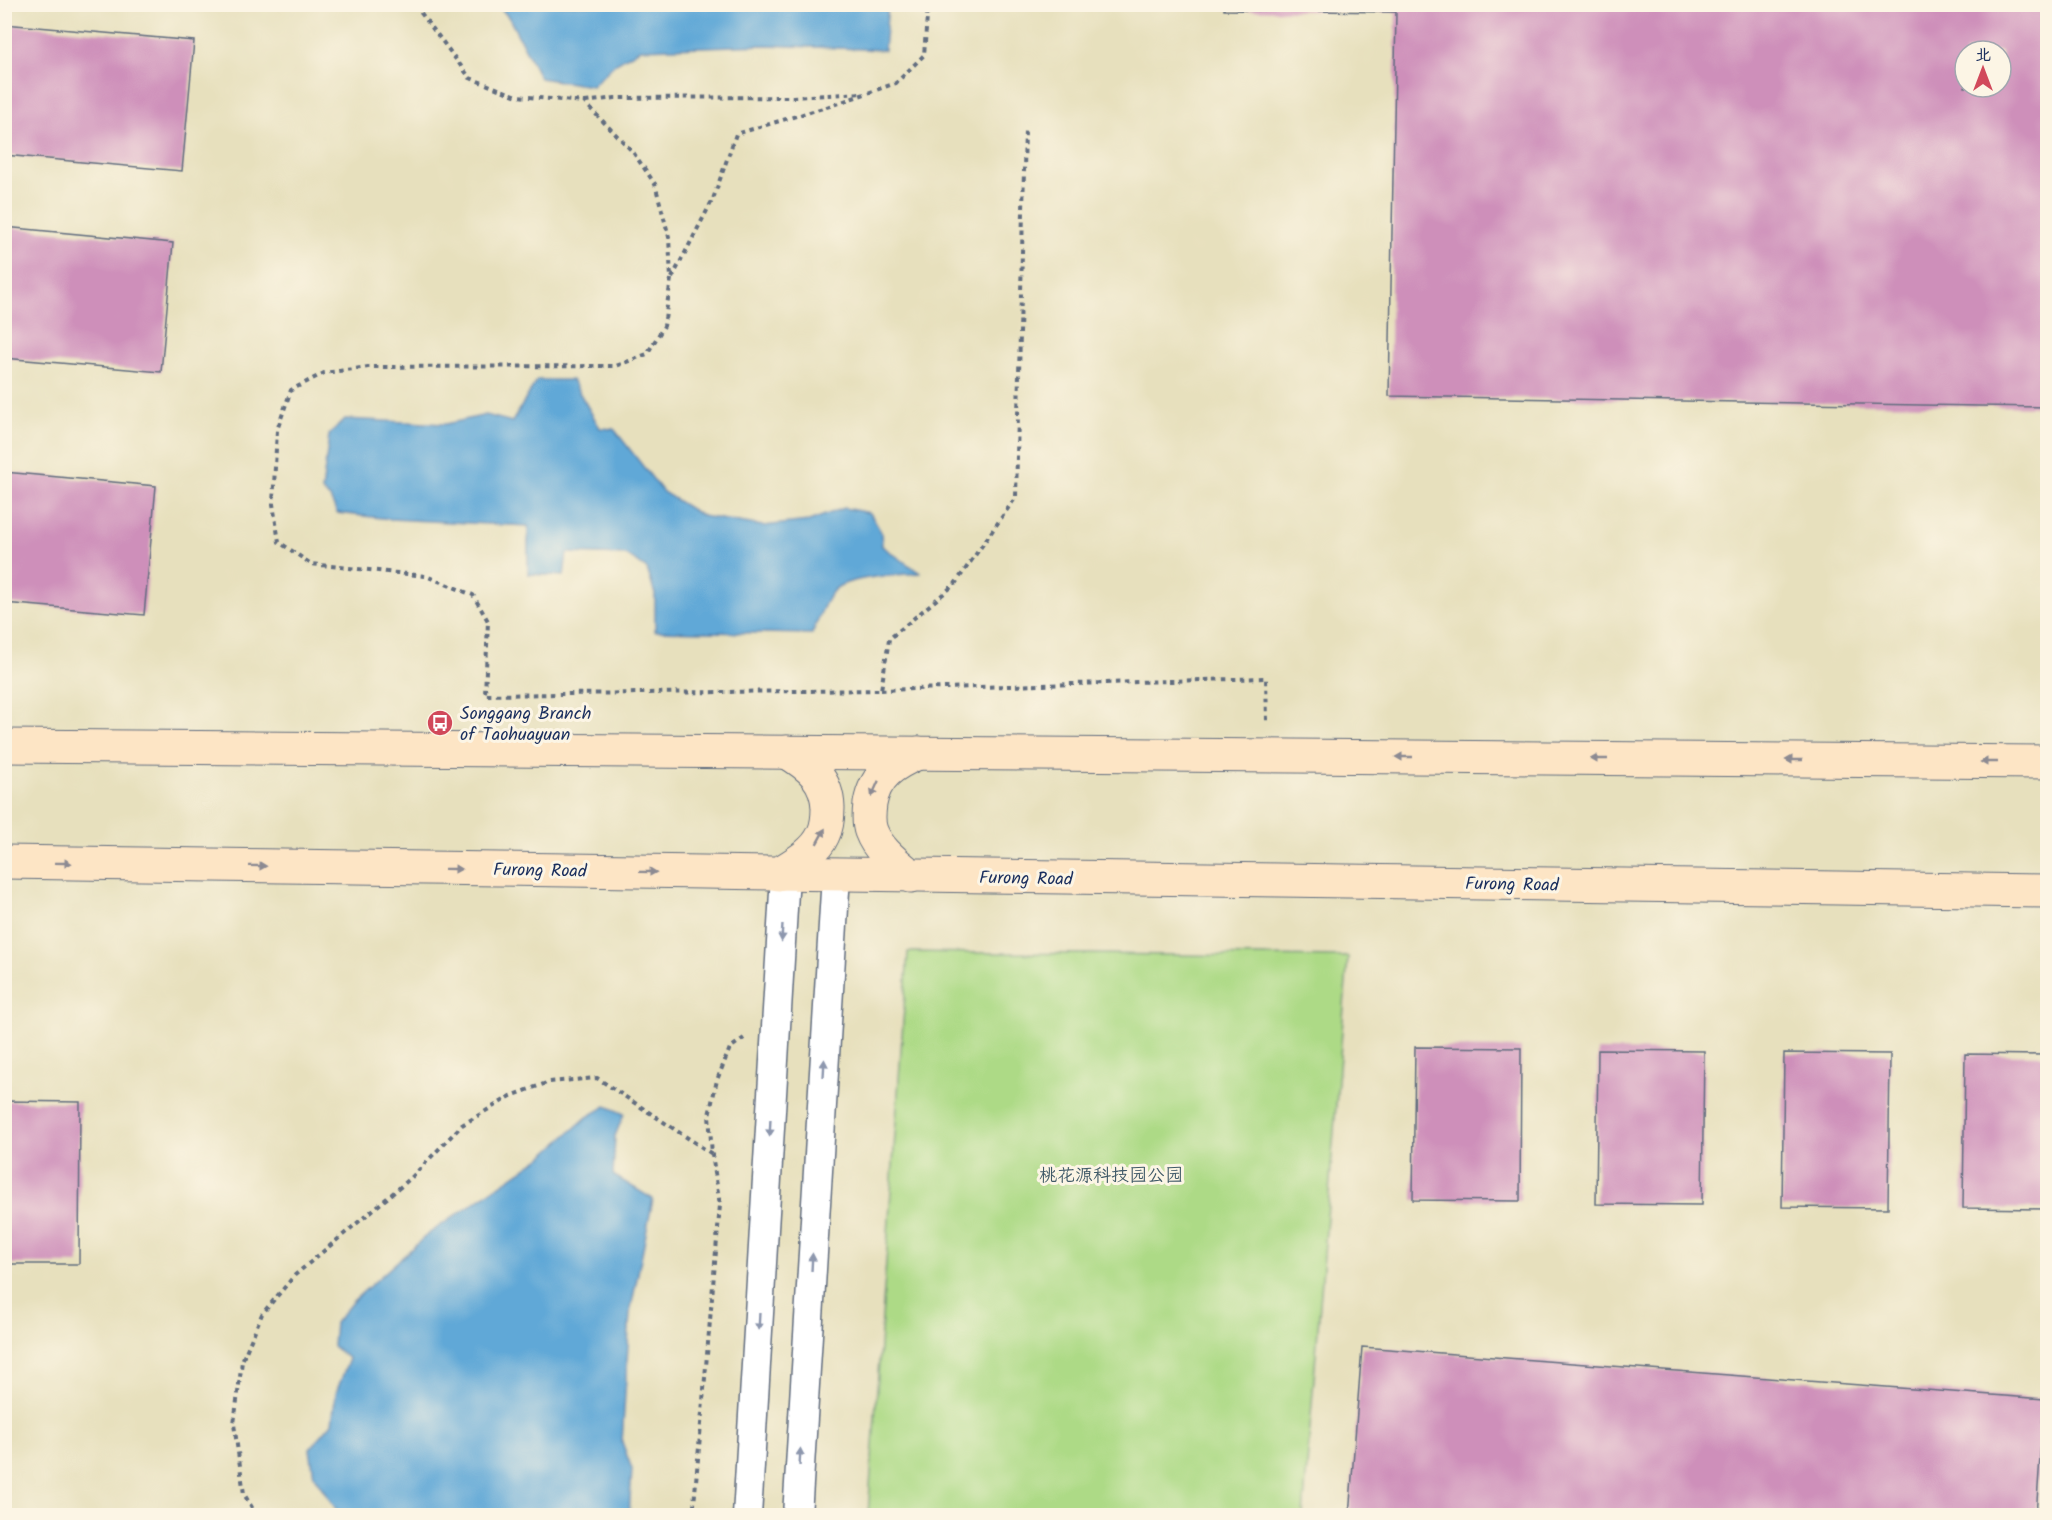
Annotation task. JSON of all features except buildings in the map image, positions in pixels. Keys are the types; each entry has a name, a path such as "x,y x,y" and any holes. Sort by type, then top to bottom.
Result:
{"main road":[{"path":"4,746 2048,762"},
{"path":"782,874 807,855 823,836 828,817 828,794 819,777 806,763 787,752"},
{"path":"911,876 885,853 871,831 869,812 873,789 884,774 898,762 918,753"},
{"name":"Furong Road","path":"4,862 2048,891"}],"street":[{"path":"747,1515 777,1011 782,874"},
{"path":"796,1515 836,875"}],"path":[{"path":"418,4 421,13 470,78 517,96 584,102 615,98 793,97 869,92"},
{"path":"671,279 713,199 736,134 896,83 924,55 928,4"},
{"path":"584,102 633,152 655,184 669,237 671,279 664,326 647,354 616,366 368,367 324,373 291,390 277,430 273,504 279,542 311,564 426,576 473,595 488,621 484,695 881,690 1266,678 1267,756"},
{"path":"881,690 889,639 955,584 1016,497 1025,129"},
{"path":"693,1515 720,1205 709,1115 717,1080 730,1048 777,1011"},
{"path":"257,1515 244,1494 234,1424 242,1361 262,1314 295,1275 411,1178 462,1125 511,1096 549,1082 597,1078 712,1154"}],"green space":[{"name":"桃花源科技园公园","path":"908,952 1348,957 1303,1515 868,1515"}],"water":[{"path":"498,5 888,5 884,50 766,45 640,49 616,63 592,86 540,78 509,18"},
{"path":"537,380 572,380 600,428 614,429 663,492 702,516 763,526 809,521 844,508 870,513 881,532 882,546 920,573 861,579 840,586 826,601 812,634 655,631 655,594 647,569 626,555 567,553 564,576 528,574 528,526 390,519 337,513 330,498 322,491 329,435 345,419 446,424 486,415 512,422"},
{"path":"606,1106 624,1114 615,1136 613,1175 653,1199 630,1313 622,1442 632,1469 629,1515 340,1515 314,1476 310,1449 332,1423 336,1393 349,1359 333,1346 335,1323 353,1301 428,1234 543,1156 587,1117"}],"place":[{"name":"Songgang Branch of Taohuayuan","path":"440,723"}]}
